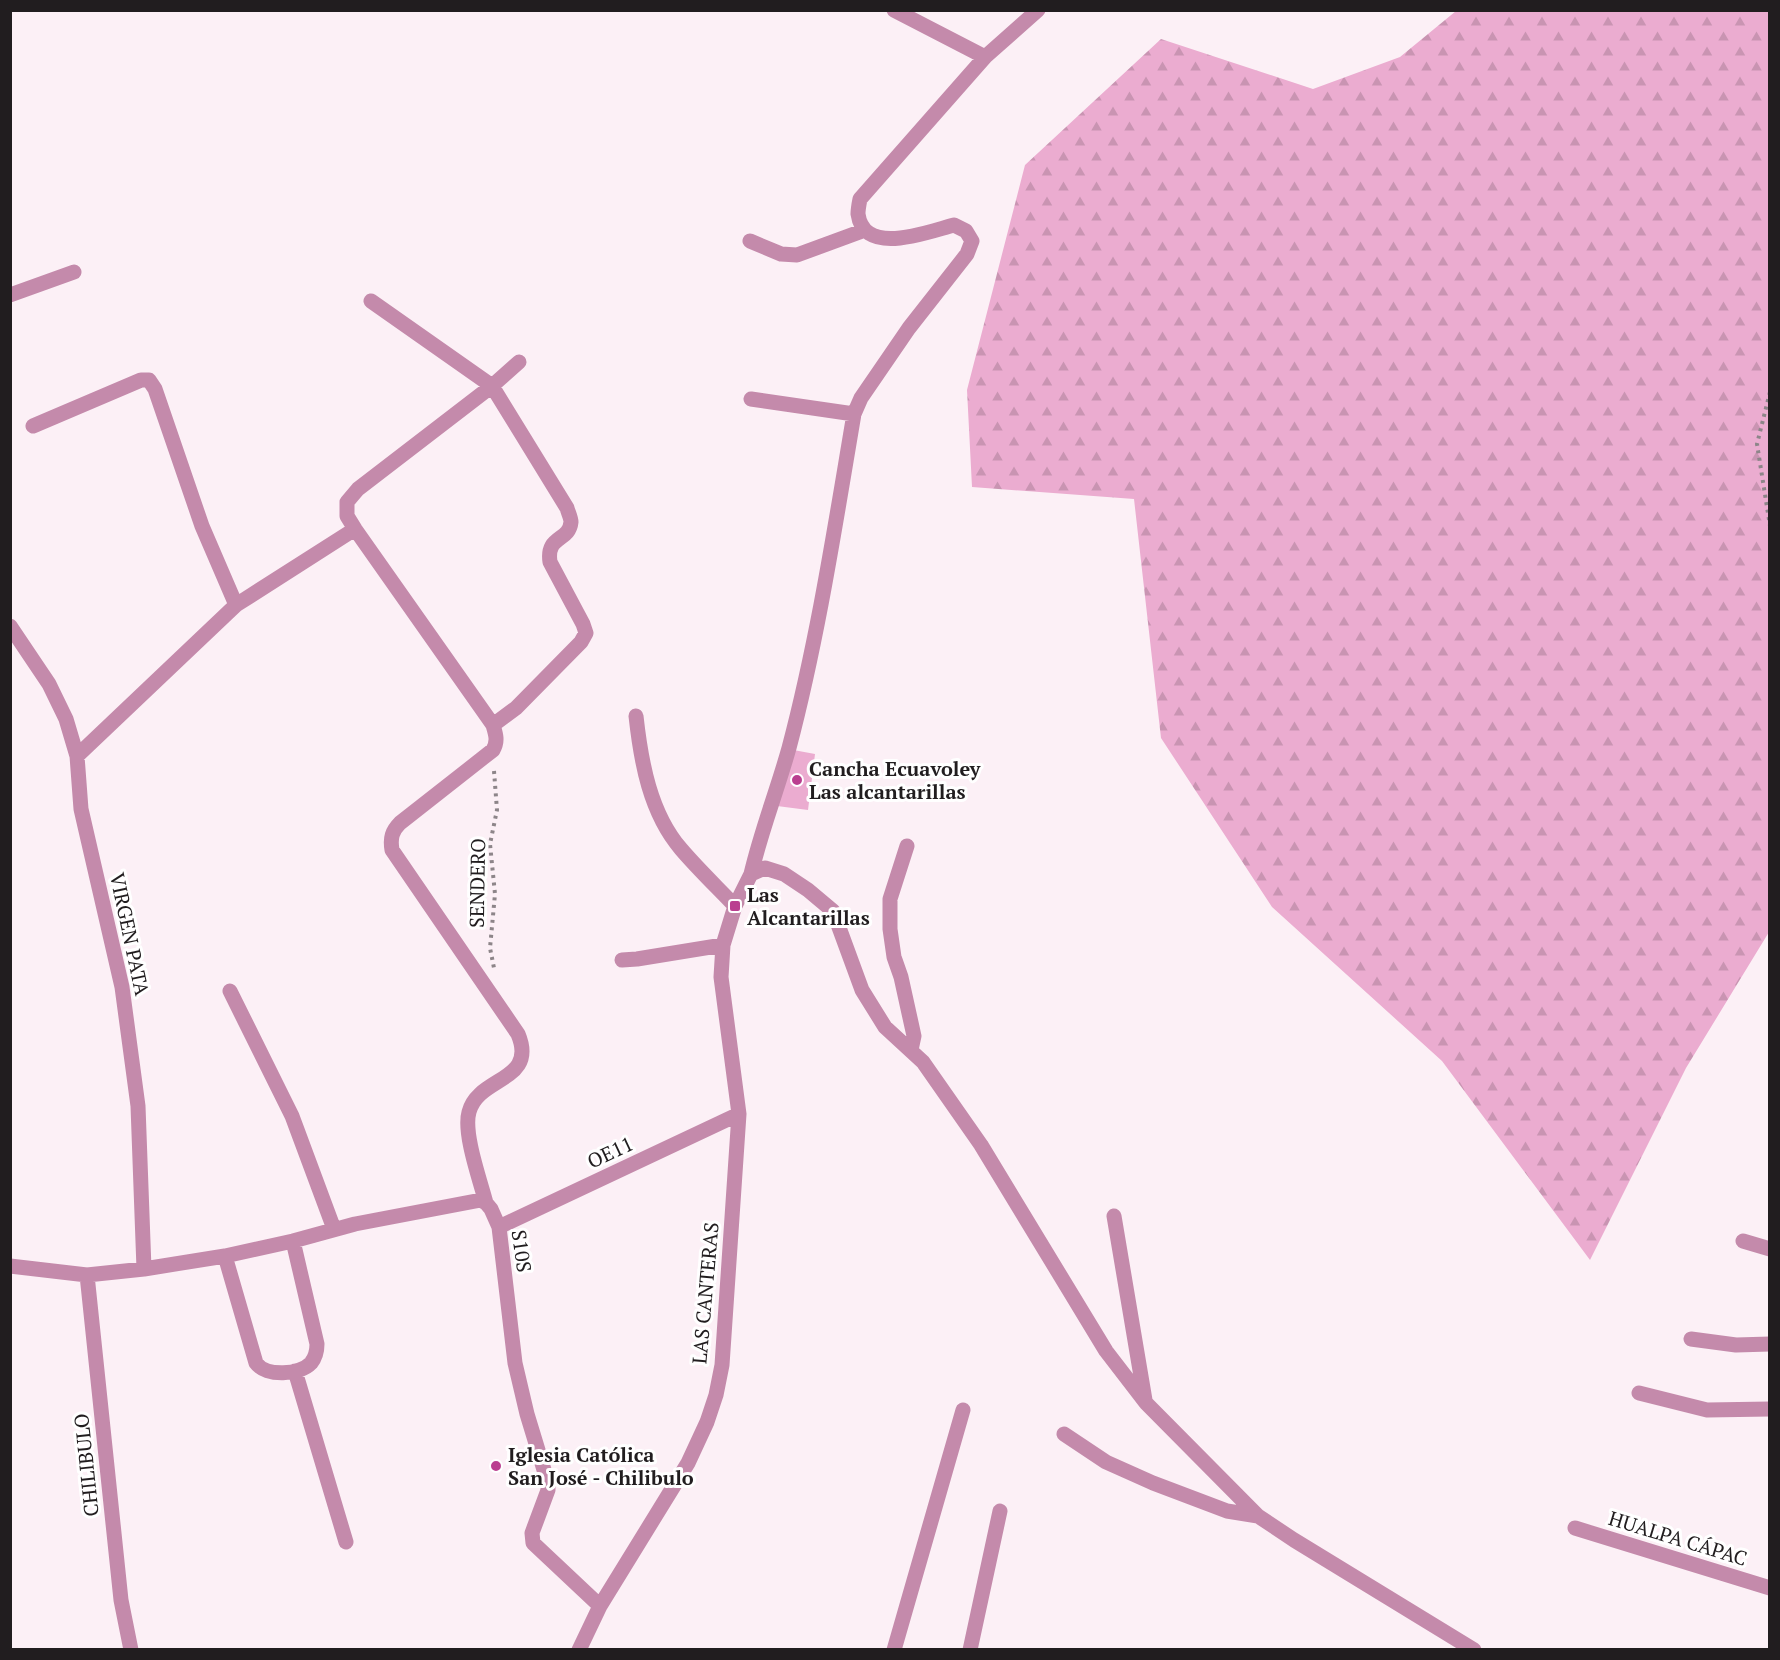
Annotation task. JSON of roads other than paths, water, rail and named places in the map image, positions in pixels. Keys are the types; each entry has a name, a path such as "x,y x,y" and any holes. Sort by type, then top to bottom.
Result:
{"street":[{"path":"894,10 985,57"},
{"path":"750,241 781,254 797,255 865,230 858,214 860,199 985,57 1038,10"},
{"name":"LAS CANTERAS","path":"579,1650 600,1606 688,1463 707,1422 716,1395 722,1365 739,1114 721,977 723,945 735,906 751,874 788,749 819,619 854,414 861,398 909,328 967,254 972,241 966,231 954,225 905,237 880,239 865,230"},
{"path":"10,295 74,272"},
{"path":"371,301 492,386 567,508 571,521 567,531 548,552 550,562 584,624 586,633 581,642 516,708 493,725 355,529 347,516 347,502 358,489 492,386 519,362"},
{"path":"33,426 141,380 149,380 155,389 202,526 237,605"},
{"path":"751,399 854,414"},
{"path":"76,756 237,605 355,529"},
{"name":"VIRGEN PATA","path":"10,626 49,684 66,719 76,756 81,809 122,987 138,1106 144,1269"},
{"path":"636,716 643,764 663,821 680,848 735,906"},
{"name":"S10S","path":"493,725 497,741 493,750 400,823 392,835 391,842 392,850 522,1042 523,1050 518,1066 512,1073 482,1091 470,1106 468,1131 486,1203 499,1227 515,1363 527,1414 548,1483 548,1490 531,1538 533,1543 600,1606"},
{"path":"907,846 890,899 890,929 894,957 901,977 914,1036 911,1050"},
{"path":"751,874 765,868 784,874 833,911 862,990 885,1027 923,1062 981,1145 1106,1352 1146,1402 1258,1516 1474,1650"},
{"path":"622,960 723,945"},
{"path":"230,991 292,1116 334,1229"},
{"name":"OE11","path":"499,1227 739,1114"},
{"path":"10,1266 87,1275 144,1269 225,1256 334,1229 481,1200 486,1203"},
{"path":"1114,1216 1146,1402"},
{"path":"225,1256 256,1363 267,1372 295,1371 308,1365 317,1350 293,1241"},
{"path":"1743,1241 1770,1249"},
{"name":"CHILIBULO","path":"87,1275 121,1600 131,1650"},
{"path":"1691,1339 1736,1345 1770,1344"},
{"path":"295,1371 346,1542"},
{"path":"1639,1394 1707,1410 1770,1409"},
{"path":"894,1650 963,1410"},
{"path":"1064,1434 1106,1462 1227,1511 1258,1516"},
{"path":"970,1650 1000,1511"},
{"name":"HUALPA CÁPAC","path":"1575,1528 1770,1588"}],"place":[{"name":"Cancha Ecuavoley Las alcantarillas","path":"797,780"},
{"name":"Las Alcantarillas","path":"735,906"},
{"name":"Iglesia Católica San José - Chilibulo","path":"496,1466"}]}
